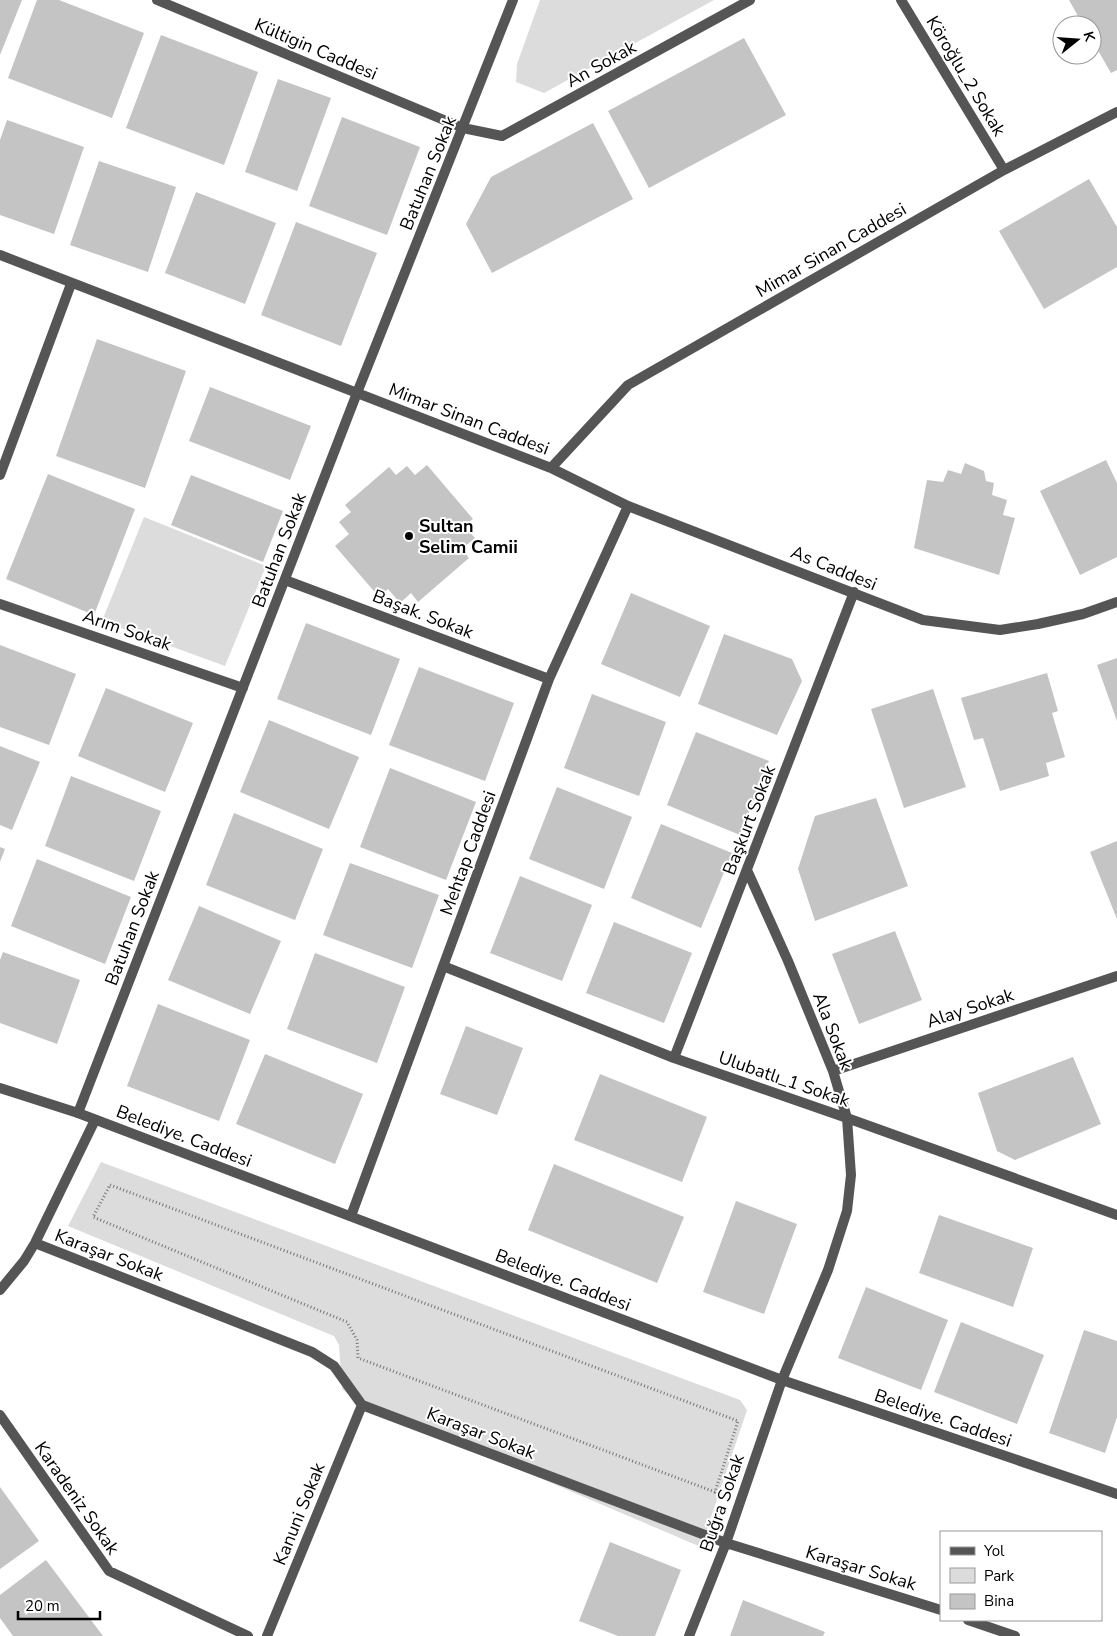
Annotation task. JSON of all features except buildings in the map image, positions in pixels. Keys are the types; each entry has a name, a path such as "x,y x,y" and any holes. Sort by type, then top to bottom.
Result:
{"street":[{"name":"Kültigin Caddesi","path":"157,0 463,128"},
{"name":"Batuhan Sokak","path":"78,1113 357,393 513,0"},
{"name":"An Sokak","path":"463,128 502,136 750,0"},
{"name":"Köroğlu_2 Sokak","path":"901,0 1004,170"},
{"name":"Mimar Sinan Caddesi","path":"0,255 551,468 628,385 1004,170 1117,112"},
{"path":"0,475 5,447 71,284"},
{"name":"As Caddesi","path":"551,468 628,506 923,620 1000,630 1083,614 1117,602"},
{"name":"Mehtap Caddesi","path":"351,1216 549,679 628,506"},
{"name":"Başak. Sokak","path":"285,580 549,679"},
{"name":"Başkurt Sokak","path":"674,1058 854,592"},
{"name":"Arım Sokak","path":"0,604 243,688"},
{"name":"Ala Sokak","path":"747,870 833,1071 846,1118 851,1175 847,1211 828,1270 782,1380"},
{"name":"Ulubatlı_1 Sokak","path":"443,966 674,1058 1117,1215"},
{"name":"Alay Sokak","path":"833,1071 1117,976"},
{"name":"Belediye. Caddesi","path":"0,1088 78,1113 782,1380 1117,1494"},
{"path":"0,1290 24,1261 35,1243 95,1120"},
{"name":"Karaşar Sokak","path":"35,1243 312,1352 334,1366 362,1405 726,1543 940,1610"},
{"name":"Buğra Sokak","path":"689,1636 726,1543 782,1380"},
{"name":"Kanuni Sokak","path":"267,1636 362,1405"},
{"name":"Karadeniz Sokak","path":"0,1415 109,1571 248,1636"},
{"path":"971,1621 1016,1636"}],"path":[{"path":"110,1185 738,1421 715,1492 358,1358 357,1340 347,1322 94,1217 110,1185"}],"green space":[{"path":"540,0 714,0 544,93 516,82 517,64"},
{"path":"144,517 266,566 225,666 102,621"},
{"path":"101,1162 740,1400 747,1410 701,1547 352,1398 342,1389 339,1345 334,1336 68,1226"}],"place":[{"name":"Sultan Selim Camii","path":"409,536"}]}
